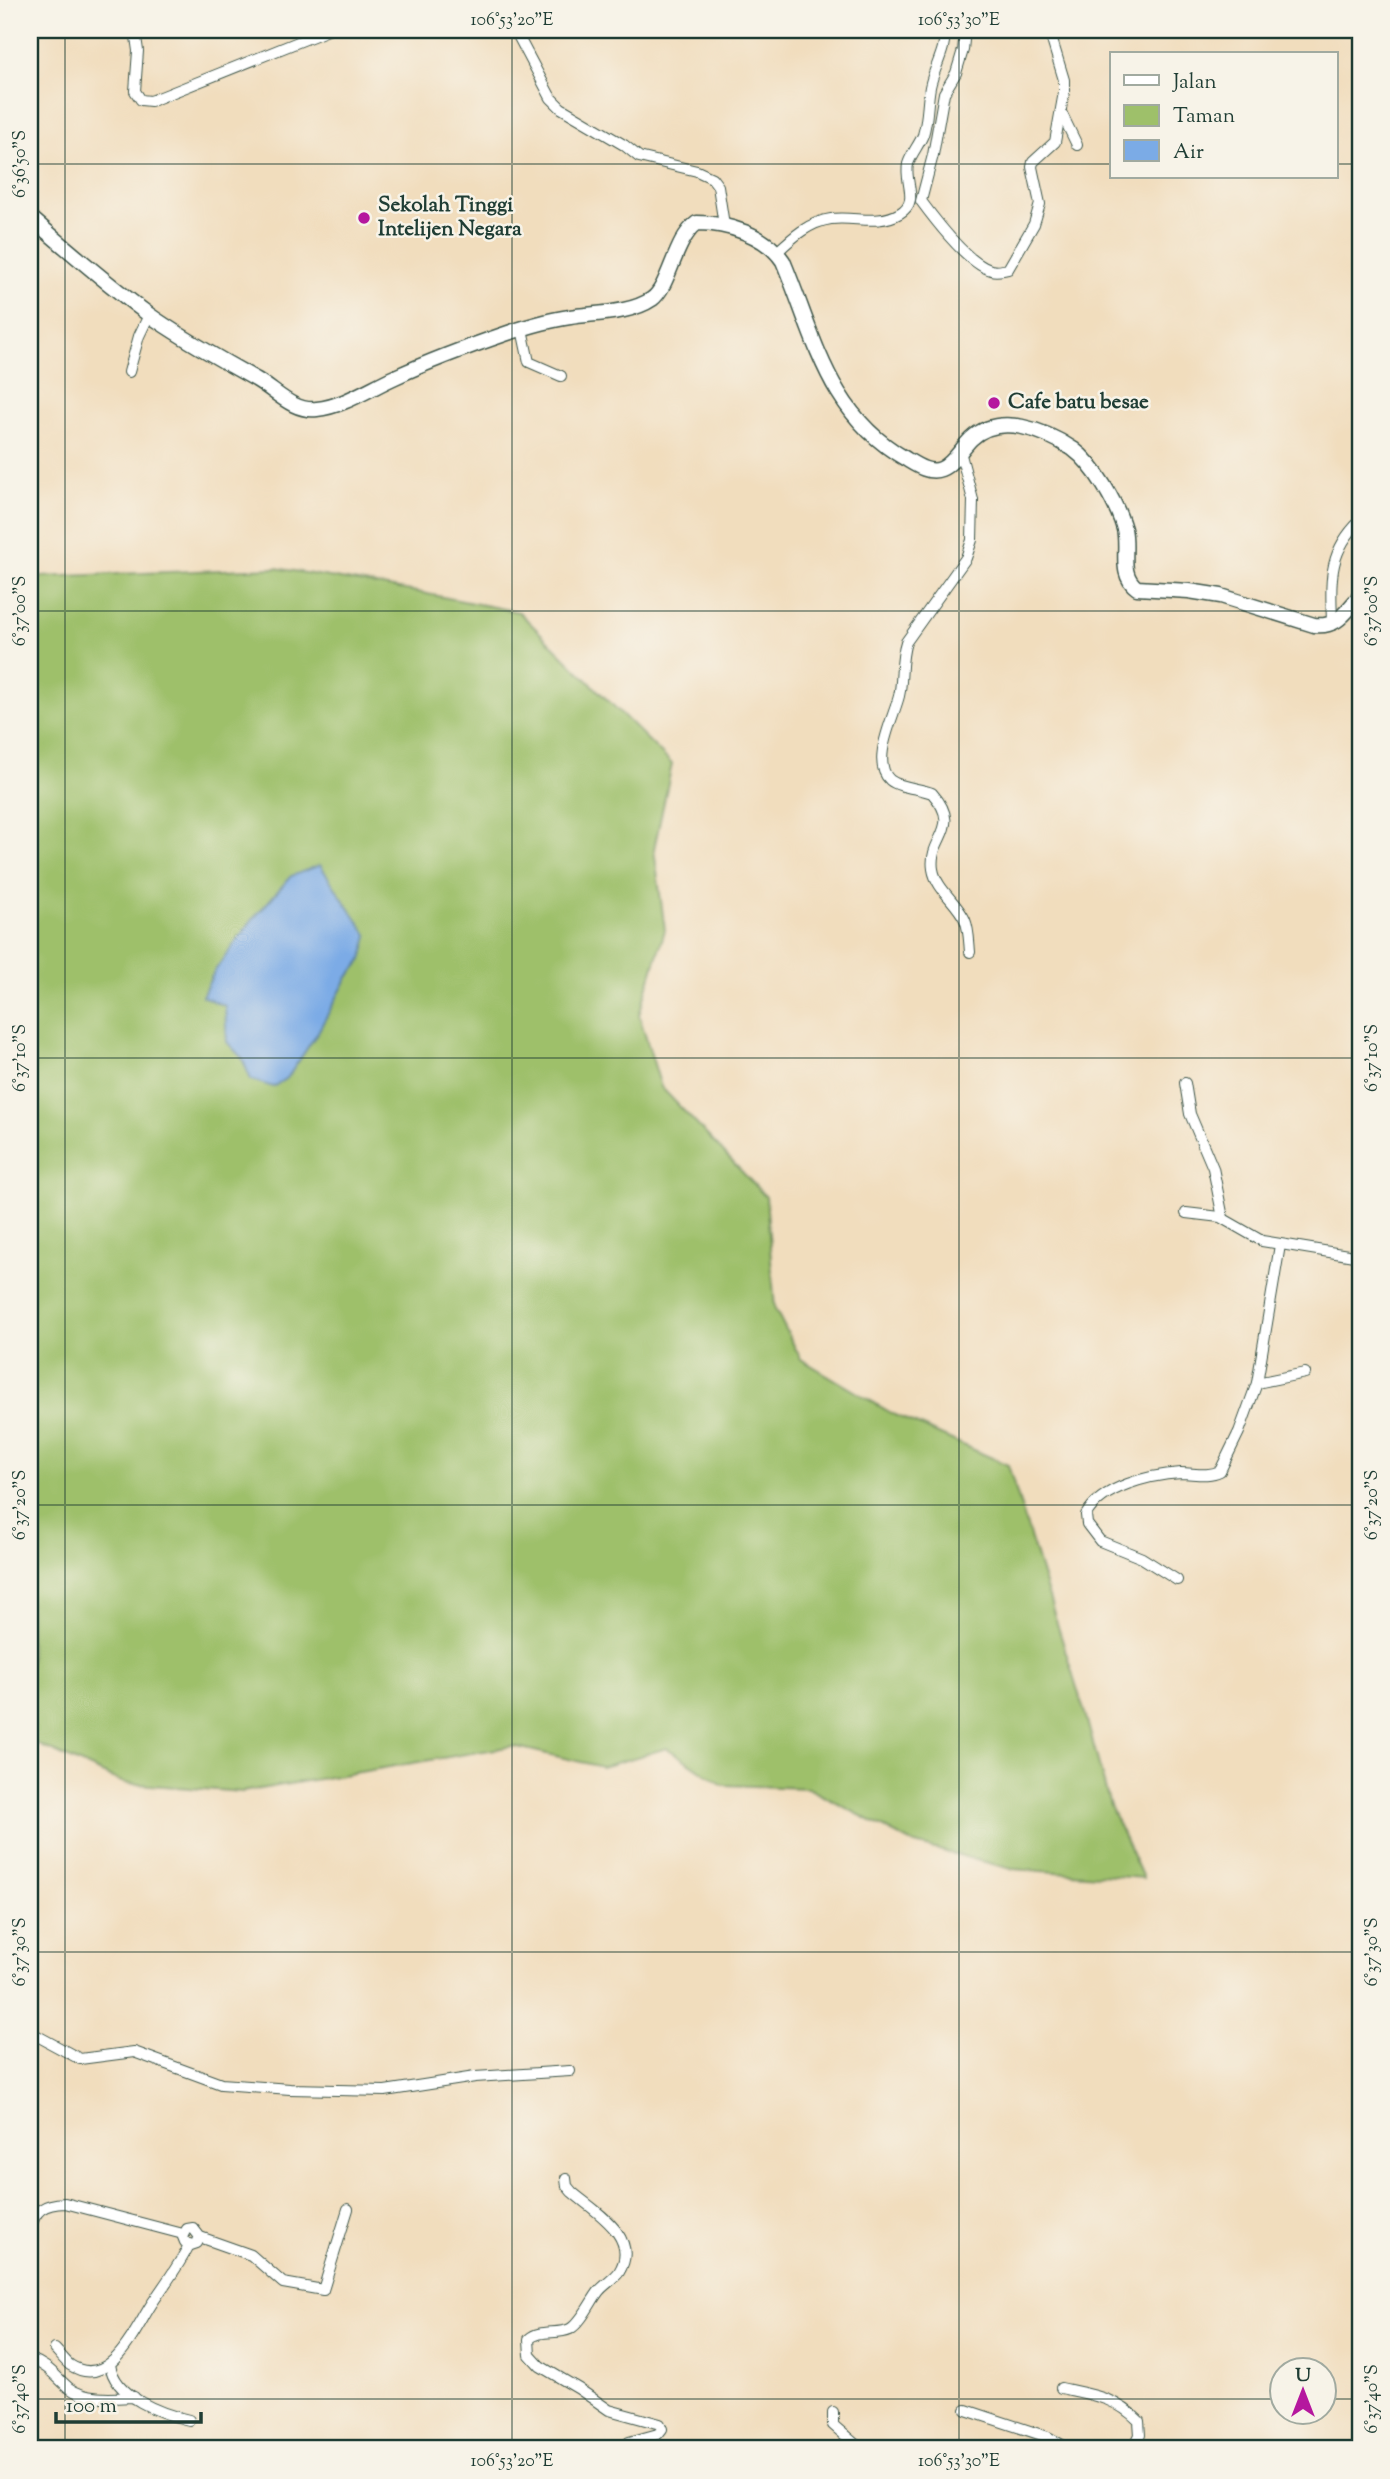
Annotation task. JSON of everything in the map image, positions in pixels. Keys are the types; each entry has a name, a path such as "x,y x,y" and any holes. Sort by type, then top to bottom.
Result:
{"street":[{"path":"135,30 138,51 135,91 141,100 150,101 328,30"},
{"path":"515,30 551,98 561,108 624,145 639,157 698,171 712,178 719,190 724,225"},
{"path":"945,30 944,48 930,87 925,127 908,166 916,201 983,267 995,272 1008,269 1034,224 1040,204 1033,162 1055,142 1064,80 1049,30"},
{"path":"777,252 817,222 832,219 875,221 887,218 916,201 933,155 944,93 956,73 965,30"},
{"path":"1061,112 1077,145"},
{"path":"30,217 87,267 149,315 294,405 313,410 356,395 417,367 543,322 630,308 648,302 659,291 691,227 697,223 724,225 744,232 777,252 834,387 847,409 865,429 904,458 930,471 944,468 976,435 997,425 1026,428 1060,442 1089,464 1117,510 1126,543 1125,572 1137,588 1221,596 1314,625 1332,624 1360,596"},
{"path":"129,372 139,336 149,315"},
{"path":"522,329 529,362 561,376"},
{"path":"960,451 973,500 972,540 966,558 906,642 900,695 883,751 884,769 890,780 932,793 943,809 945,831 933,858 933,870 937,881 966,922 970,952"},
{"path":"1332,624 1334,559 1348,533 1360,522"},
{"path":"1185,1083 1190,1114 1213,1168 1223,1218"},
{"path":"1186,1213 1223,1218 1262,1241 1360,1257"},
{"path":"1177,1580 1142,1558 1100,1541 1087,1524 1086,1515 1104,1495 1119,1487 1172,1474 1212,1474 1220,1471 1239,1432 1257,1383 1280,1245"},
{"path":"1257,1383 1305,1373"},
{"path":"30,2032 80,2059 134,2052 221,2084 290,2089 385,2091 475,2077 570,2071"},
{"path":"566,2178 567,2186 572,2192 616,2231 622,2241 623,2257 619,2271 601,2288 573,2327 532,2335 528,2348 534,2361 540,2366 605,2408 660,2424 662,2429 658,2434 629,2442 625,2449"},
{"path":"30,2230 40,2208 65,2203 183,2234"},
{"path":"200,2237 195,2244 189,2245 184,2241 183,2234 187,2229 193,2228 200,2237 251,2255 283,2283 323,2290 348,2209"},
{"path":"55,2349 70,2364 80,2369 95,2370 110,2364 131,2338 189,2245"},
{"path":"30,2359 52,2370 79,2393 97,2398 134,2397"},
{"path":"110,2364 111,2372 121,2386 134,2397 158,2413 189,2420"},
{"path":"1060,2388 1095,2395 1124,2406 1139,2421 1140,2435 1133,2449 1171,2449"},
{"path":"966,2410 1048,2437 1062,2445 1063,2449"},
{"path":"832,2412 832,2425 855,2444 856,2449"}],"green space":[{"path":"276,568 519,612 672,764 654,849 665,930 639,1015 661,1087 766,1197 775,1309 801,1359 893,1414 1008,1465 1086,1717 1110,1806 1143,1878 1012,1869 915,1844 808,1788 723,1785 667,1748 602,1767 513,1746 242,1792 124,1783 30,1741 30,580 37,577"}],"water":[{"path":"320,865 368,936 362,960 348,977 318,1032 288,1077 273,1087 251,1080 242,1058 227,1042 225,1006 202,996 214,972 235,943 291,876"}],"place":[{"name":"Sekolah Tinggi Intelijen Negara","path":"364,218"},
{"name":"Cafe batu besae","path":"994,403"}]}
